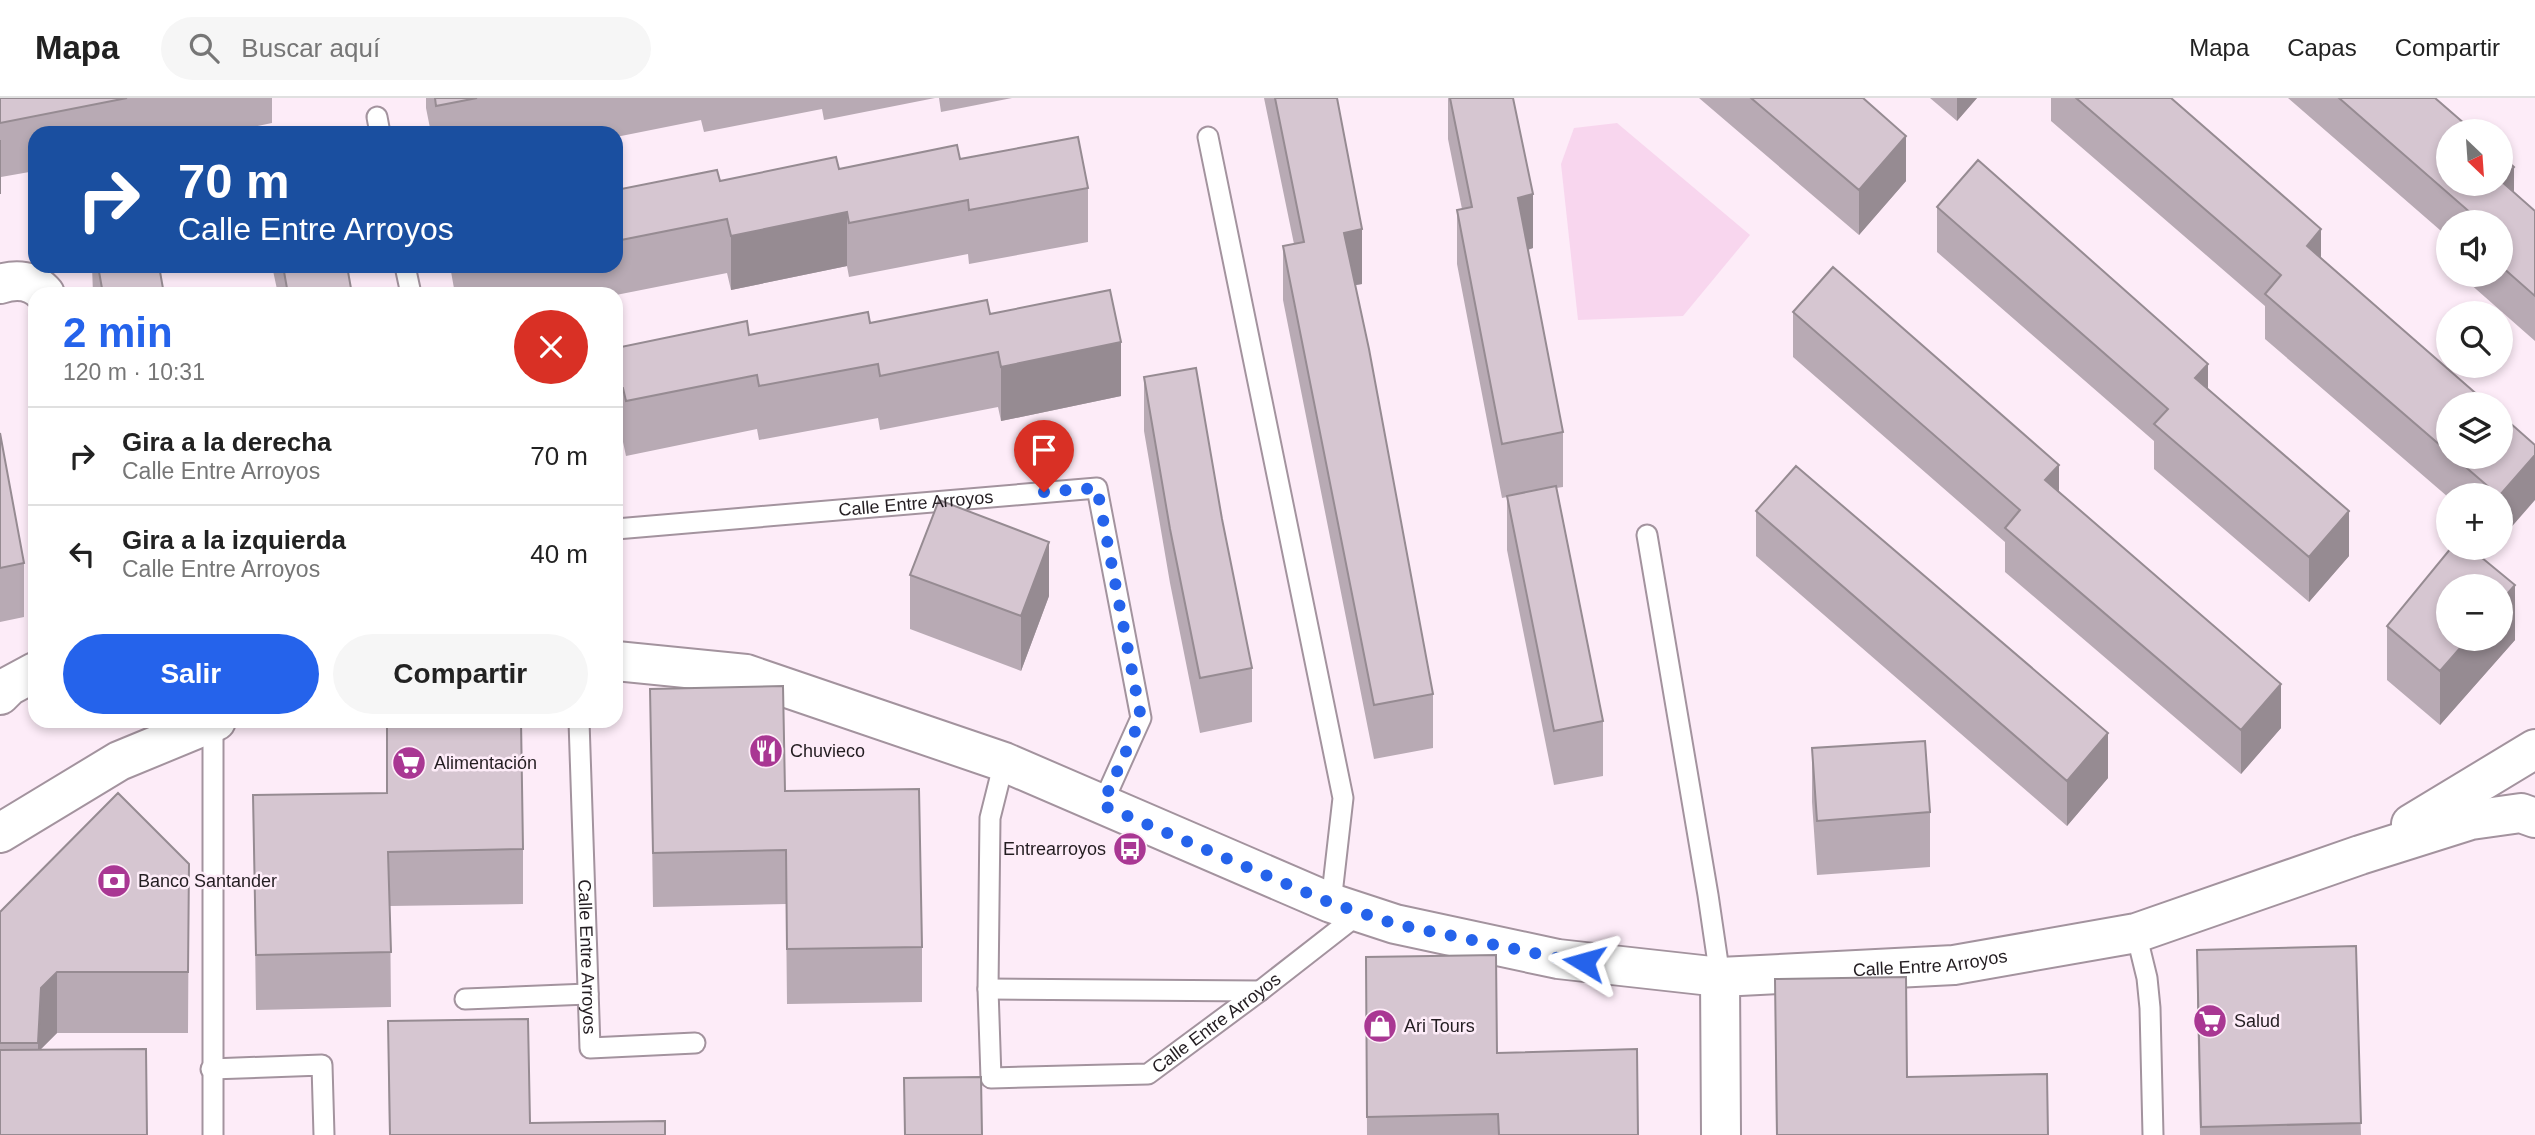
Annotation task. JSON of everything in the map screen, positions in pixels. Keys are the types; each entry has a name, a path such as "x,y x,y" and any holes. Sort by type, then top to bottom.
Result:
{"street":[{"path":"0,284 27,282 37,287"},
{"name":"Calle Entre Arroyos","path":"623,662 746,674 1004,762 1345,908 1395,924 1558,958 1720,977 1954,965 2136,933 2360,855 2471,820 2521,813 2535,818"},
{"path":"0,833 119,761 199,728"},
{"name":"Calle Entre Arroyos","path":"2360,855 2535,749"},
{"path":"1720,977 1721,1135"}],"lane":[{"path":"1208,138 1343,798 1345,908"},
{"name":"Calle Entre Arroyos","path":"623,528 1097,488 1141,718 1102,805"},
{"path":"1647,535 1720,977"},
{"path":"212,1135 214,728"},
{"name":"Calle Entre Arroyos","path":"579,728 590,1048 695,1043"},
{"name":"Calle Entre Arroyos","path":"1004,762 990,818 990,1077 1148,1074 1260,991 1345,908"},
{"path":"2136,933 2147,978 2150,1008 2153,1135"},
{"path":"988,989 1260,991"},
{"path":"465,999 588,994"},
{"path":"211,1069 322,1065 324,1135"}],"shaded area":[{"path":"1617,123 1750,235 1683,316 1578,320 1561,164 1574,128"}],"building":[{"path":"0,98 127,98 0,123"},
{"path":"435,98 477,98 436,106"},
{"path":"1275,98 1337,98 1362,229 1344,233 1369,349 1433,694 1374,705 1283,246 1304,242"},
{"path":"1450,98 1513,98 1533,194 1518,198 1563,432 1502,444 1457,210 1472,207"},
{"path":"1751,98 1863,98 1906,136 1859,190"},
{"path":"2076,98 2171,98 2321,229 2307,246 2436,359 2436,378 2458,378 2474,392 2436,392 2436,442 2265,294 2281,275"},
{"path":"2339,98 2435,98 2459,119 2436,119 2436,183"},
{"path":"1078,137 1088,188 969,210 968,200 849,223 847,212 731,236 727,219 623,240 623,189 717,170 720,181 836,157 839,169 957,145 960,159"},
{"path":"1978,160 2208,364 2195,378 2349,511 2309,557 2154,424 2168,409 1937,207"},
{"path":"2513,192 2535,211 2535,296 2513,277 2513,210 2467,210 2451,196 2513,196"},
{"path":"1833,267 2059,465 2045,480 2281,684 2241,730 2005,528 2020,510 1793,312"},
{"path":"99,273 160,273 163,287 102,287"},
{"path":"284,273 348,273 351,287 287,287"},
{"path":"1110,290 1121,342 1001,367 998,352 880,376 878,364 759,386 757,375 626,401 623,388 623,347 747,321 749,335 868,312 870,323 987,300 990,314"},
{"path":"1196,368 1222,519 1252,668 1200,678 1170,529 1144,377"},
{"path":"2513,426 2535,445 2535,455 2510,483 2484,483 2468,469 2513,469"},
{"path":"0,433 24,563 0,568"},
{"path":"1796,466 2108,733 2067,781 1756,511"},
{"path":"1556,486 1603,721 1554,731 1507,496"},
{"path":"939,500 1049,542 1021,616 910,575"},
{"path":"2441,560 2485,560 2502,574 2436,574 2436,651 2458,651 2440,671 2387,626"},
{"path":"783,686 785,791 919,789 922,947 787,949 786,850 653,853 650,689"},
{"path":"387,728 521,728 523,849 388,852 391,952 256,955 253,795 387,793"},
{"path":"1925,741 1930,812 1817,821 1812,748"},
{"path":"118,793 189,864 188,972 57,972 41,988 38,1043 0,1043 0,912"},
{"path":"2356,946 2361,1123 2201,1127 2197,950"},
{"path":"1496,955 1497,1053 1637,1049 1638,1135 1499,1135 1498,1114 1367,1117 1366,957"},
{"path":"1906,977 1907,1077 2047,1074 2048,1135 1777,1135 1775,979"},
{"path":"528,1019 530,1123 665,1121 665,1135 390,1135 388,1021"},
{"path":"146,1049 147,1135 0,1135 0,1050"},
{"path":"981,1077 982,1135 905,1135 904,1078"}],"place":[{"name":"Chuvieco","path":"766,751"},
{"name":"Alimentación","path":"409,763"},
{"name":"Entrearroyos","path":"1130,849"},
{"name":"Banco Santander","path":"114,881"},
{"name":"Salud","path":"2210,1021"},
{"name":"Ari Tours","path":"1380,1026"}],"route":[{"path":"1044,492 1097,488 1141,718 1102,805 1345,908 1395,924 1584,962"}]}
